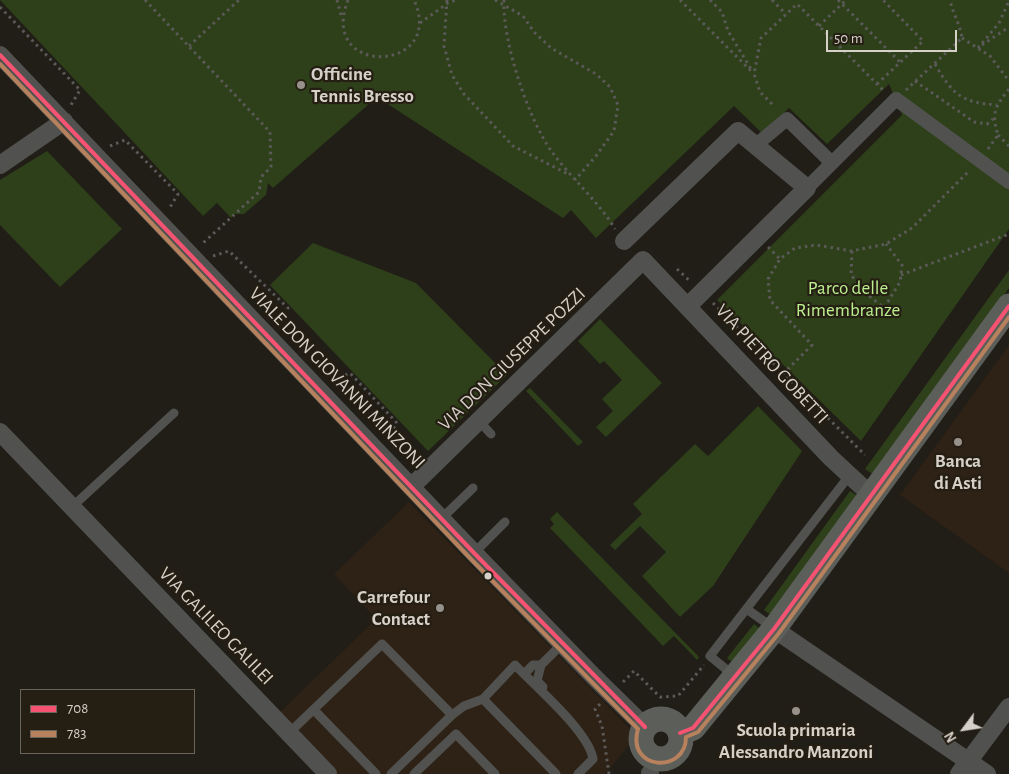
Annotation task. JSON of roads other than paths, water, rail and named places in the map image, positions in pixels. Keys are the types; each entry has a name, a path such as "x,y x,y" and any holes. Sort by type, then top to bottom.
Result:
{"main road":[{"path":"680,733 692,728 774,629 1009,306"},
{"path":"661,719 672,723 680,733 681,739 677,751 651,770 649,755 642,745 641,739 645,727 649,723 661,719"}],"street":[{"name":"VIALE DON GIOVANNI MINZONI","path":"0,55 66,115 411,487 645,727"},
{"path":"688,306 896,99 1009,182"},
{"path":"0,165 66,115"},
{"path":"756,145 787,119 832,163"},
{"path":"624,241 738,131 807,188"},
{"name":"VIA DON GIUSEPPE POZZI","path":"411,487 485,427 643,260"},
{"name":"VIA PIETRO GOBETTI","path":"643,260 849,476 872,496"},
{"name":"VIA GALILEO GALILEI","path":"0,432 74,506 328,774"},
{"path":"774,629 964,768 987,774"},
{"path":"964,768 1009,707"}],"lane":[{"path":"74,506 174,413"},
{"path":"736,677 710,656 748,610 849,476"},
{"path":"441,518 473,488"},
{"path":"474,553 506,522"},
{"path":"748,610 774,629"},
{"path":"289,733 382,644 452,715"},
{"path":"555,707 553,697 537,681 541,665 562,644"},
{"path":"391,774 452,715 464,706 483,699 516,665 582,734 591,748 592,758 578,774"},
{"path":"524,674 533,665 541,665"},
{"path":"483,699 556,774"},
{"path":"314,710 376,774"},
{"path":"414,774 456,734 495,774"}],"place":[{"name":"Officine Tennis Bresso","path":"301,85"},
{"name":"Banca di Asti","path":"958,442"},
{"name":"Carrefour Contact","path":"440,608"},
{"name":"Scuola primaria Alessandro Manzoni","path":"796,711"}],"park label":[{"name":"Parco delle Rimembranze","path":"848,299"}]}
